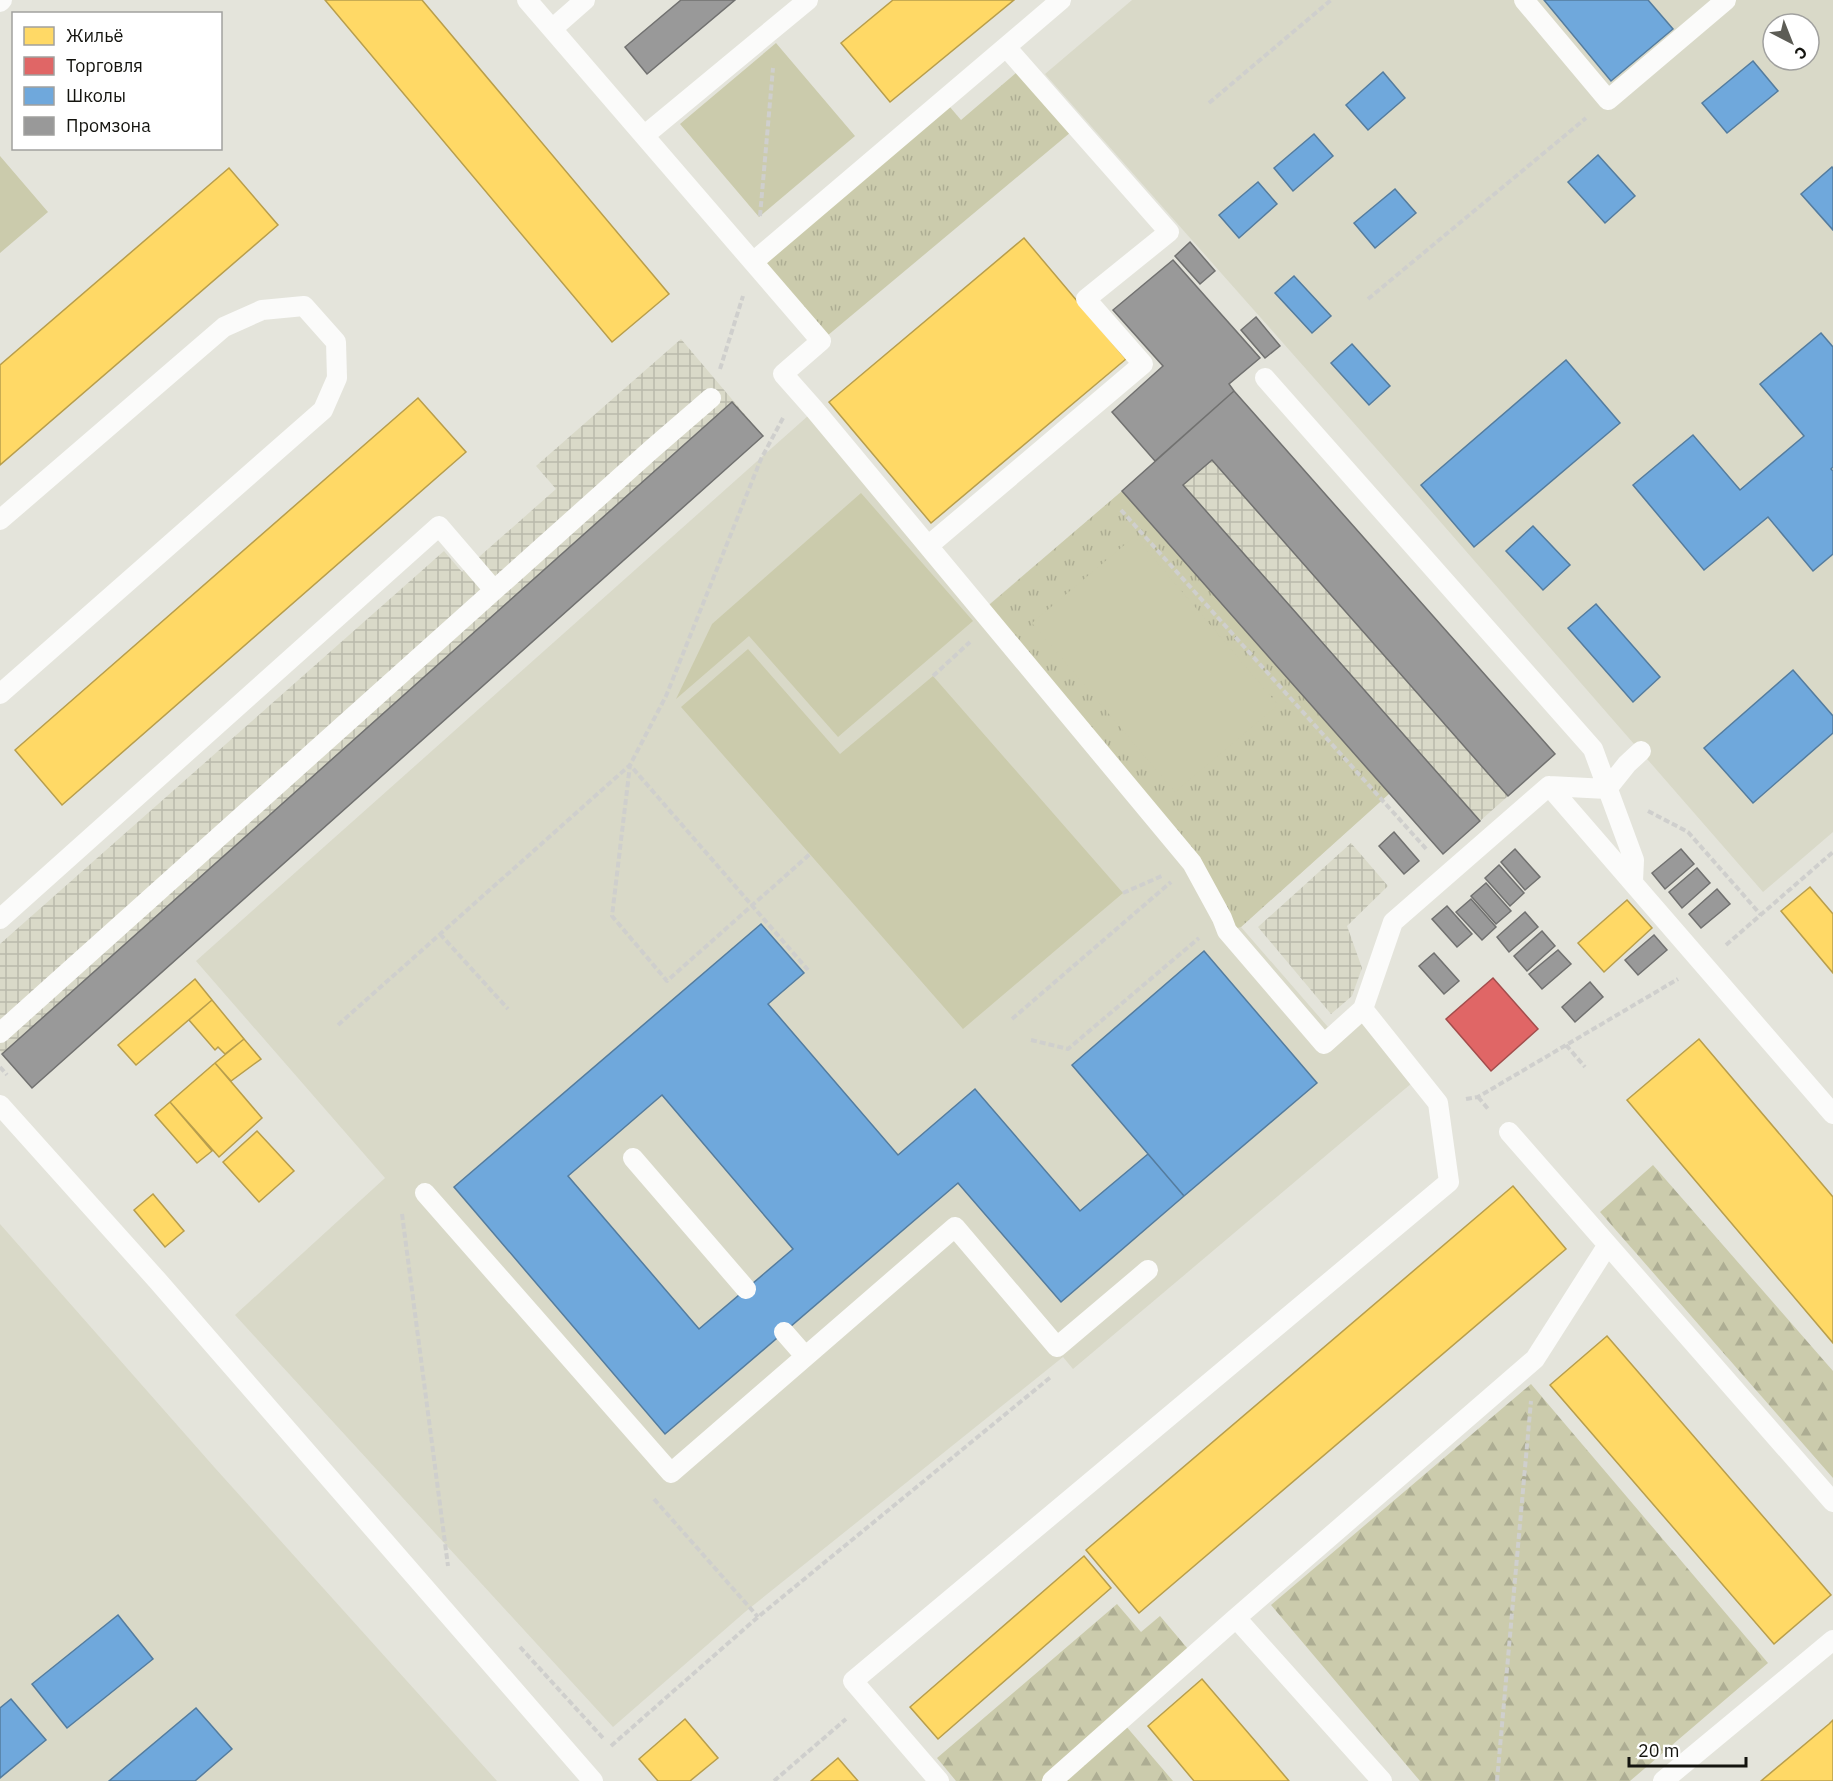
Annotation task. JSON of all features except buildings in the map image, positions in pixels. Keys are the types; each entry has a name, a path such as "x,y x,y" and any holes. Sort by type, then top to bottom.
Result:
{"lane":[{"path":"527,0 821,341 783,374 1192,863 1222,918 1227,932 1324,1044 1363,1009 1393,922 1549,786 1608,789"},
{"path":"552,28 585,0"},
{"path":"645,135 808,0"},
{"path":"753,262 1062,0"},
{"path":"1524,0 1608,100 1726,0"},
{"path":"928,546 1143,364 1086,299 1169,231 1006,47"},
{"path":"0,520 224,327 262,310 304,306 336,342 337,378 323,410 0,694"},
{"path":"1265,378 1593,748 1634,860 1633,881"},
{"path":"0,1033 711,398"},
{"path":"0,919 439,526 494,590"},
{"path":"1608,789 1627,764 1641,751"},
{"path":"1549,786 1829,1103"},
{"path":"939,1781 853,1681 1449,1182 1438,1103 1363,1009"},
{"path":"0,1105 157,1280 593,1781"},
{"path":"1509,1132 1833,1502"},
{"path":"633,1158 746,1288"},
{"path":"425,1192 671,1473 955,1227 1057,1347 1148,1270"},
{"path":"1052,1781 1535,1359 1607,1246"},
{"path":"784,1332 805,1356"},
{"path":"1236,1618 1382,1781"},
{"path":"1663,1781 1833,1640"}],"path":[{"path":"1209,103 1331,0"},
{"path":"711,398 753,262 776,43 774,28"},
{"path":"1368,299 1608,100"},
{"path":"798,391 761,459 666,696 630,765 612,916 667,981 810,854"},
{"path":"1121,510 1448,874"},
{"path":"933,676 992,622"},
{"path":"630,765 808,970"},
{"path":"338,1026 630,765"},
{"path":"1608,789 1688,832 1761,915"},
{"path":"1438,1103 1478,1097 1704,964 1833,852"},
{"path":"1123,893 1192,863"},
{"path":"1012,1019 1192,863"},
{"path":"1031,1040 1068,1049 1222,918"},
{"path":"440,934 508,1009"},
{"path":"1566,1045 1585,1067"},
{"path":"410,1222 402,1213 449,1569"},
{"path":"1497,1781 1535,1359"},
{"path":"611,1746 758,1617 1061,1369"},
{"path":"647,1491 758,1617"},
{"path":"774,1781 869,1699"}],"shaded area":[{"path":"1132,0 1833,0 1833,832 1763,892 1390,464 1045,74"},
{"path":"681,339 763,436 32,1088 0,1051 0,944 444,551 462,572 556,489 536,466"},
{"path":"1234,391 1555,754 1443,854 1122,491"},
{"path":"809,415 978,614 1122,491 1390,793 1241,927 1328,1027 1364,997 1425,1072 1073,1369 1063,1357 745,1612 613,1727 235,1315 385,1178 196,961"},
{"path":"1351,843 1388,886 1347,926 1362,968 1352,996 1331,1014 1258,927"},
{"path":"0,1224 215,1468 497,1781 0,1781"}],"green space":[{"path":"776,43 855,136 759,217 680,124"},
{"path":"1024,66 1077,127 821,341 753,262 944,100 961,120"},
{"path":"0,156 48,212 0,253"},
{"path":"1122,491 1390,793 1241,927 1227,931 1192,863 982,611"},
{"path":"861,493 973,621 838,737 749,636 676,699 712,624"},
{"path":"1135,536 1278,705 1175,792 1032,623"},
{"path":"748,649 840,754 933,676 1123,893 963,1029 681,707"},
{"path":"1653,1165 1833,1371 1833,1478 1600,1212"},
{"path":"1531,1384 1768,1663 1630,1781 1420,1781 1271,1605"},
{"path":"1117,1604 1141,1632 1160,1616 1199,1662 1125,1725 1173,1781 956,1781 937,1758"}]}
